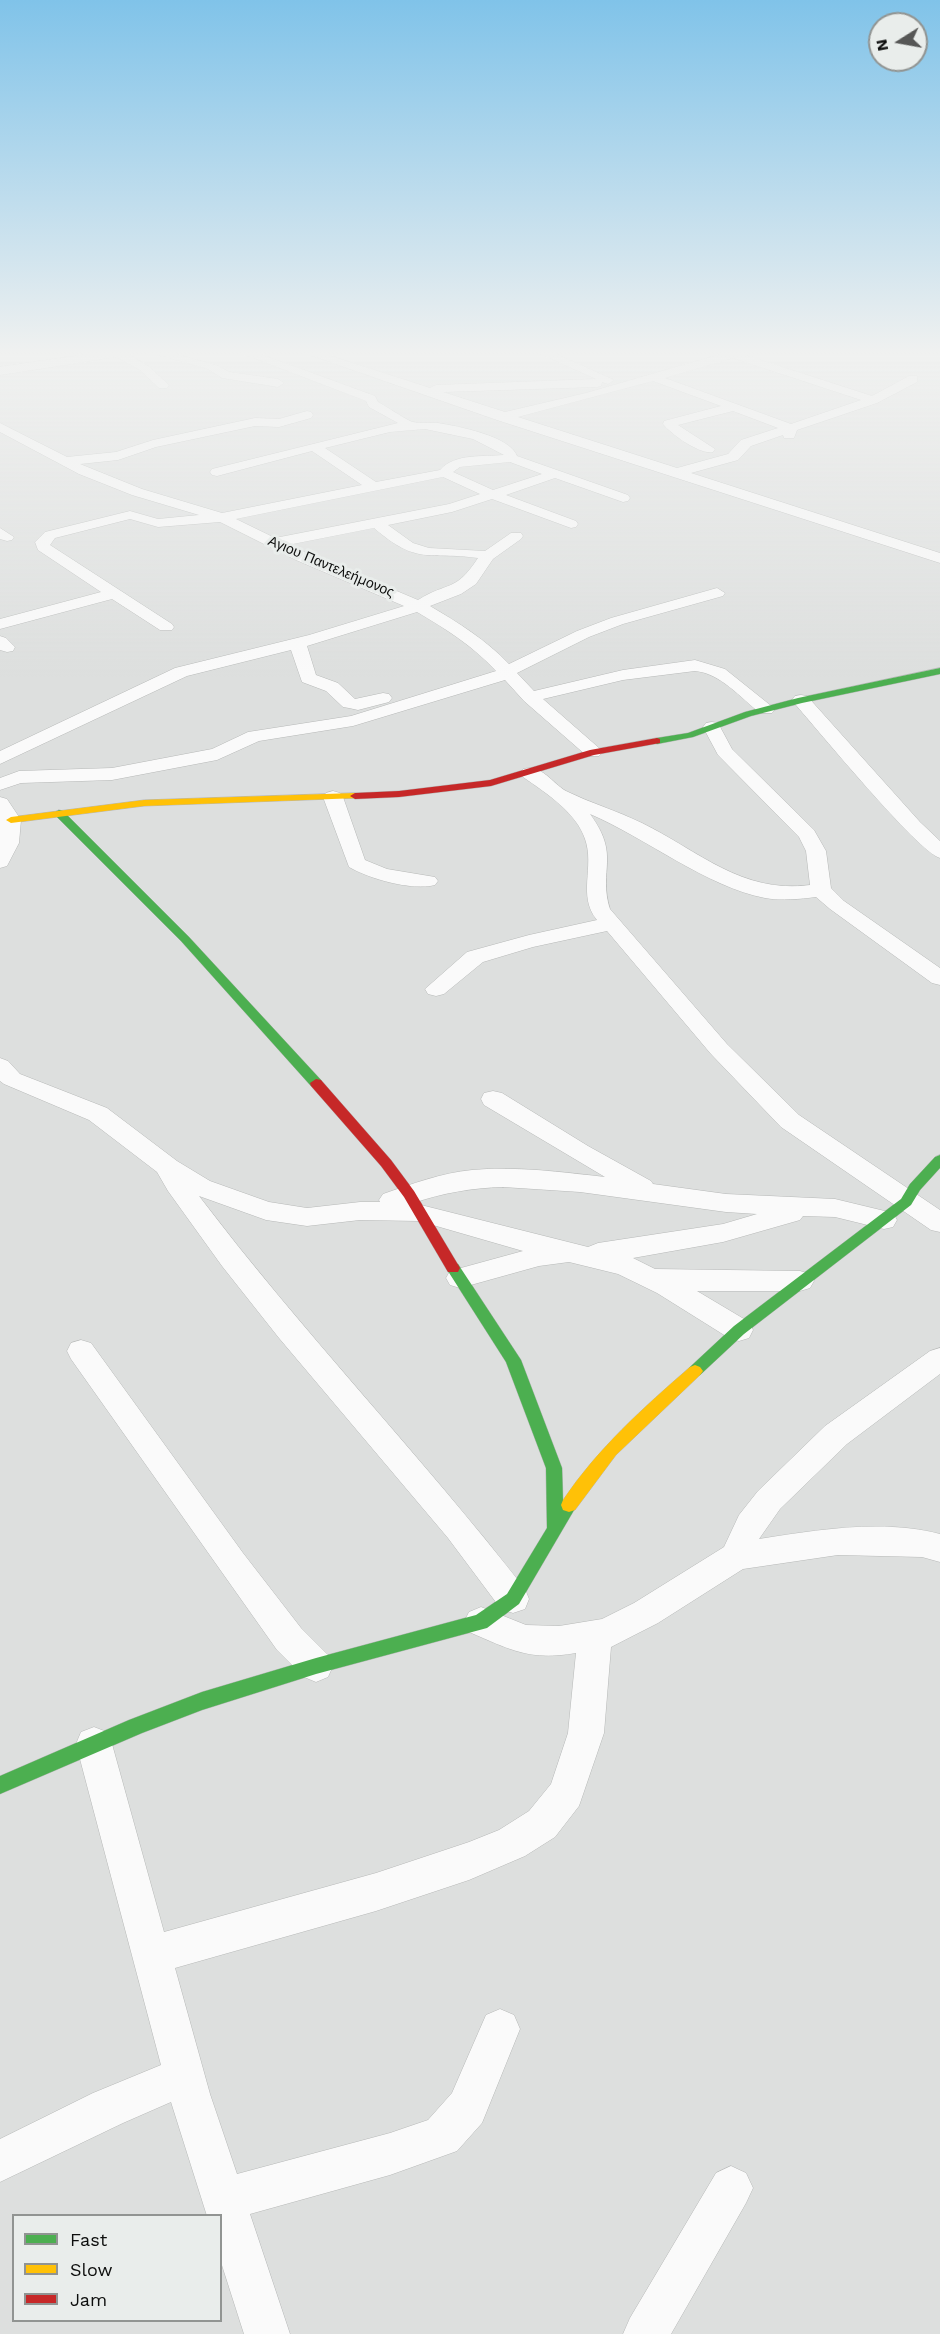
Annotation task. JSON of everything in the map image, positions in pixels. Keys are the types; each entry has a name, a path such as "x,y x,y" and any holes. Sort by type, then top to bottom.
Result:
{"street":[{"name":"Αγιου Παντελεήμονος","path":"65,461 137,492 222,517 301,557 419,606 488,651 530,697 593,752"},
{"path":"217,472 252,461"},
{"path":"334,461 423,513"},
{"path":"445,473 451,466 470,461"},
{"path":"519,461 623,498"},
{"path":"637,461 773,502 940,558"},
{"path":"674,473 720,461"},
{"path":"166,627 43,547 42,542 50,535 130,515 158,523 222,517 445,473 493,495 571,524"},
{"path":"274,543 452,508 555,474"},
{"path":"376,522 408,546 419,551 475,552 487,556"},
{"path":"0,758 181,672 298,644 419,606 432,598 455,591 471,580 487,556 516,536"},
{"path":"0,624 114,592"},
{"path":"0,784 20,777 112,774 186,761 217,754 254,736 353,721 481,683 583,634 616,621 717,593"},
{"path":"298,644 308,678 332,687 349,703 366,703 406,687"},
{"path":"530,697 572,684 612,676 677,666 701,666 715,671 734,683 766,709"},
{"path":"0,862 9,843 3,812 59,813 144,803 333,797 449,789 530,773 593,752 690,735 801,699 940,671"},
{"path":"801,699 913,826 940,852"},
{"path":"712,727 724,751 807,834 816,851 821,890 837,905 940,978"},
{"path":"558,765 558,792 579,813 591,831 598,851 595,896 600,910 610,924 719,1048 790,1121 940,1223"},
{"path":"530,773 558,792 625,822 742,884 766,892 804,893 821,890"},
{"path":"333,797 356,863 386,874 428,881"},
{"path":"59,813 253,1012 386,1163 414,1203 513,1360 554,1468 555,1530"},
{"path":"436,989 476,957 529,941 610,924"},
{"path":"0,1066 12,1079 98,1114 131,1141 201,1187 266,1211 307,1217 360,1211 414,1203 471,1179 503,1178 580,1183 726,1203 835,1208 884,1220"},
{"path":"493,1099 579,1152 655,1194"},
{"path":"0,1785 202,1701 316,1666 481,1622 513,1599 579,1488 633,1428 739,1330 906,1202 915,1187 940,1160"},
{"path":"168,1166 177,1185 232,1259 289,1330 459,1527 513,1599"},
{"path":"414,1203 495,1234 625,1266 645,1275 739,1330"},
{"path":"460,1278 540,1256 584,1255 723,1233 812,1208"},
{"path":"645,1275 694,1281 800,1281"},
{"path":"81,1351 289,1639 316,1666"},
{"path":"736,1556 750,1524 769,1500 836,1436 940,1359"},
{"path":"481,1622 525,1640 559,1641 607,1633 646,1613 736,1556 838,1541 922,1543 940,1548"},
{"path":"153,1955 376,1893 469,1861 512,1842 542,1824 566,1794 586,1733 595,1635"},
{"path":"94,1744 184,2076 222,2200 267,2334"},
{"path":"222,2200 390,2154 442,2136 467,2108 500,2029"},
{"path":"0,2161 108,2108 184,2076"},
{"path":"646,2334 731,2188"}],"traffic: fast":[{"path":"657,741 690,735 748,714 801,700 940,671"},
{"path":"59,813 185,939 316,1083"},
{"path":"695,1371 739,1330 906,1202 915,1187 940,1160"},
{"path":"453,1268 513,1360 554,1468 555,1528"},
{"path":"0,1785 136,1726 202,1701 316,1666 481,1622 513,1599 569,1505"}],"traffic: slow":[{"path":"11,820 144,803 355,796"},
{"path":"569,1505 595,1468 695,1371"}],"traffic: jam":[{"path":"355,796 399,794 491,783 593,752 657,741"},
{"path":"316,1083 386,1163 409,1194 453,1268"}]}
